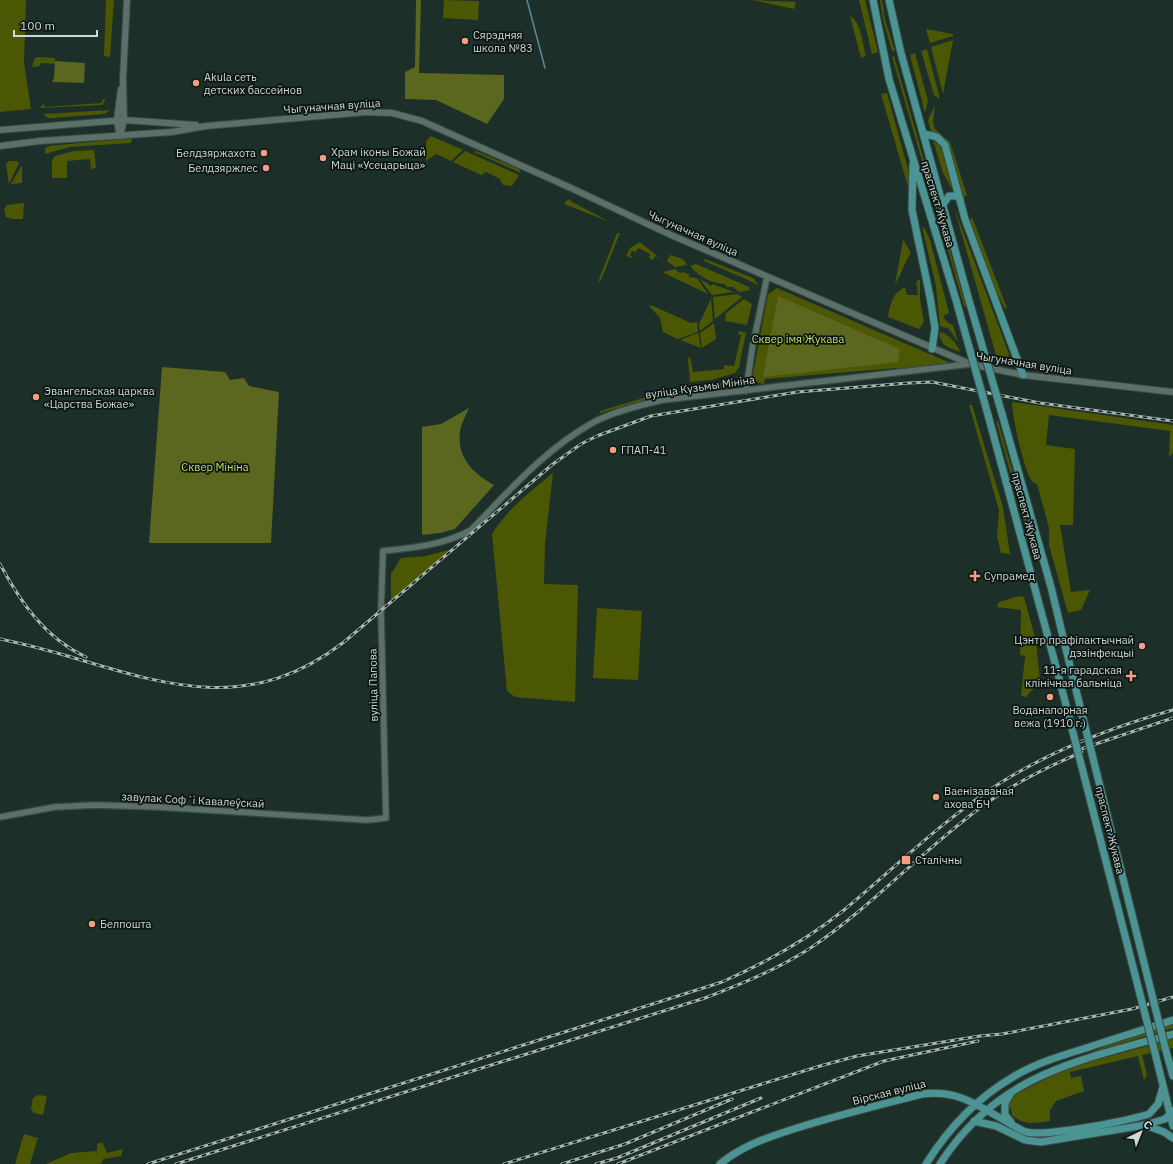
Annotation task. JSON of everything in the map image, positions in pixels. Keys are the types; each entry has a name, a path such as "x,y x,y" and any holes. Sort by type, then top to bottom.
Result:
{"main road":[{"path":"120,136 117,120 123,78 128,0"},
{"name":"праспект Жукава","path":"873,0 883,57 956,300 1058,674 1163,1087 1172,1113 1173,1126"},
{"name":"праспект Жукава","path":"889,0 901,53 925,134 942,206 1051,587 1173,1076"},
{"path":"120,136 124,120 123,78"},
{"name":"Чыгуначная вуліца","path":"0,146 172,132 206,126 377,112 407,116 441,129 671,235 932,349 970,364 1023,375 1173,392"},
{"name":"Чыгуначная вуліца","path":"0,130 117,120 206,126"},
{"path":"925,134 937,137 945,145 968,227 1023,375"},
{"path":"913,157 912,210 930,296 934,328 932,349"},
{"path":"942,206 949,196 957,196 960,199"},
{"path":"912,210 914,201 917,198 929,208"},
{"path":"926,1164 944,1138 976,1104 996,1088 1027,1069 1059,1056 1173,1020"},
{"path":"940,1164 959,1137 974,1121 986,1110 1013,1091 1066,1065 1173,1034"},
{"path":"1013,1091 1005,1103 1005,1115 1022,1131 1036,1134 1149,1114 1158,1104 1163,1087"},
{"name":"Вірская вуліца","path":"720,1164 748,1145 768,1138 816,1122 922,1094 952,1094 976,1104 1022,1131"},
{"path":"974,1121 993,1124 1020,1138 1036,1142 1145,1125 1165,1119 1172,1113"},
{"path":"1145,1125 1164,1132 1173,1138"}],"street":[{"path":"746,391 752,350 767,277"},
{"name":"вуліца Кузьмы Мініна","path":"383,551 444,542 457,538 470,530 538,462 566,440 595,422 618,412 652,403 970,364"},
{"name":"вуліца Папова","path":"383,551 381,611 386,818"},
{"name":"завулак Софʼі Кавалеўскай","path":"0,818 55,807 95,805 158,807 360,820 386,818"}],"green space":[{"path":"0,0 26,0 24,62 31,109 0,112"},
{"path":"106,0 114,0 110,57 104,56"},
{"path":"416,0 421,0 419,73 504,75 504,99 487,124 436,100 405,99 405,72 415,67"},
{"path":"444,0 479,1 478,20 443,18"},
{"path":"752,0 796,2 794,9"},
{"path":"859,0 865,0 878,52 872,54"},
{"path":"880,0 882,0 885,20 895,51 892,51 883,20"},
{"path":"850,16 857,23 861,34 866,56 861,58"},
{"path":"926,29 953,34 953,36 930,43"},
{"path":"953,40 943,94 931,47"},
{"path":"927,49 939,99 934,95 921,51"},
{"path":"915,53 928,101 925,113 910,55"},
{"path":"894,56 966,306 964,306 892,57"},
{"path":"35,58 55,58 55,64 41,63 39,66 32,67"},
{"path":"55,61 85,63 84,83 52,82 54,78"},
{"path":"887,93 909,173 909,190 881,94"},
{"path":"104,98 105,101 102,105 39,108 44,104 45,107 101,103"},
{"path":"935,105 933,123 935,129 950,142 967,195 962,198 939,135 931,131 928,120"},
{"path":"110,110 105,114 53,118 48,118 43,114"},
{"path":"431,136 463,150 451,161 436,154 426,161 426,141"},
{"path":"132,138 131,143 70,147 45,154 45,148 49,146"},
{"path":"933,140 941,147 953,191 943,173"},
{"path":"94,150 96,168 91,169 90,159 67,161 67,178 52,178 52,161 55,156 73,151"},
{"path":"465,151 519,175 512,186 503,185 500,179 486,172 481,175 453,162"},
{"path":"476,151 519,169 521,173 474,152"},
{"path":"9,161 17,161 19,163 9,184 6,164"},
{"path":"22,165 22,183 11,184"},
{"path":"568,199 574,203 610,222 564,204"},
{"path":"24,203 23,219 6,217 4,210 7,205"},
{"path":"954,207 1009,354 1008,357 996,355"},
{"path":"972,217 1007,308 1005,309 989,277 969,221"},
{"path":"922,227 925,229 930,240 949,313 943,316 947,322 953,325 958,342 949,329 940,326 936,286"},
{"path":"617,233 620,233 601,280 598,282"},
{"path":"903,240 911,253 895,284"},
{"path":"640,242 661,259 656,256 652,260 649,258 650,254 638,248 636,252 632,251 630,255 632,258 626,256 630,248"},
{"path":"670,255 683,259 687,265 675,267 667,261"},
{"path":"705,259 753,278 759,286 704,261"},
{"path":"696,264 749,287 750,290 739,292 733,287 726,287 725,284 706,279 690,266"},
{"path":"675,269 680,273 683,272 689,274 689,277 697,278 708,294 662,272"},
{"path":"699,278 711,286 713,284 734,292 712,295"},
{"path":"920,279 920,299 924,322 919,329 888,317 893,299 897,293 905,287 907,295 918,295 916,282"},
{"name":"Сквер імя Жукава","path":"777,288 948,362 947,364 897,371 896,368 765,379 764,384 760,383 755,380 753,374 768,294"},
{"path":"737,294 742,297 715,319 713,297"},
{"name":"Сквер імя Жукава","path":"778,296 900,349 898,362 763,377"},
{"path":"711,299 713,321 700,331 699,324"},
{"path":"744,299 752,304 747,325 725,321 726,313"},
{"path":"651,305 691,323 697,322 698,332 678,339 663,332 660,318 649,306"},
{"path":"714,323 716,339 702,348 700,333"},
{"path":"739,331 746,333 739,367 735,373 711,380 690,382 688,359 690,356 693,372 724,369 724,365 734,366 741,335 738,334"},
{"path":"939,332 952,339 960,352 945,345 941,340"},
{"path":"698,333 701,348 680,340"},
{"name":"Сквер Мініна","path":"162,367 225,372 230,380 244,378 249,386 279,392 271,543 149,543"},
{"path":"741,376 744,377 739,384 735,386 659,396 600,413 600,411 650,396 733,381"},
{"path":"1012,402 1173,425 1173,453 1169,457 1170,431 1049,415 1046,445 1075,449 1073,525 1060,525 1071,592 1090,590 1081,610 1068,613 1049,545 1049,528 1037,484 1032,482 1022,455 1016,430"},
{"path":"969,405 972,405 1003,507 1010,554 1001,553 997,536 999,510"},
{"path":"469,408 460,432 461,450 468,464 473,470 494,485 455,529 440,533 422,535 422,427 441,424"},
{"path":"996,421 998,421 1037,557 1034,558"},
{"path":"553,473 545,544 544,584 578,585 575,702 515,697 507,691 492,534 512,509"},
{"path":"452,549 391,602 391,574 401,558 426,556"},
{"path":"994,573 1011,575 1012,577 993,583 988,582 989,574"},
{"path":"1019,596 1024,597 1036,641 1040,681 1026,697 1021,696 1025,656 1020,655 1021,610 997,607 999,602"},
{"path":"597,608 642,611 638,680 593,678"},
{"path":"1173,1024 1173,1028 1086,1054 1126,1038"},
{"path":"1173,1037 1173,1048 1142,1055 1147,1075 1144,1080 1138,1056 1070,1072 1071,1078 1081,1076 1084,1091 1056,1101 1050,1110 1050,1121 1030,1123 1021,1121 1012,1115 1011,1108 1007,1108 1007,1104 1014,1095 1069,1067 1163,1042"},
{"path":"38,1095 47,1096 43,1115 34,1113 31,1109 33,1098"},
{"path":"24,1134 38,1138 30,1164 15,1164"},
{"path":"102,1142 107,1153 123,1149 121,1156 103,1159 102,1163 99,1164 46,1164 71,1153 97,1151 97,1144"}],"waterway":[{"path":"527,0 545,68"}],"railway":[{"path":"0,639 143,677 177,684 210,687 244,686 277,679 310,664 344,642 553,464 581,444 597,436 651,416 797,392 932,382 1040,403 1173,421"},
{"path":"0,564 26,606 46,630 71,649 86,657"},
{"path":"148,1164 722,982 785,950 830,921 951,819 1009,777 1054,753 1078,743 1125,725 1173,710"},
{"path":"1075,751 1173,718"},
{"path":"176,1164 705,998 758,976 797,957 832,933 876,897 961,822 995,797 1031,776 1082,752"},
{"path":"504,1164 820,1066 857,1056 980,1036 1002,1034 1132,1009 1173,997"},
{"path":"618,1164 884,1061 978,1041"},
{"path":"596,1164 617,1158 761,1098"},
{"path":"562,1164 625,1144 732,1099"}],"place":[{"name":"Сярэдняя школа №83","path":"465,41"},
{"name":"Akula сеть детских бассейнов","path":"196,83"},
{"name":"Белдзяржахота","path":"264,153"},
{"name":"Храм іконы Божай Маці «Усецарыца»","path":"323,158"},
{"name":"Белдзяржлес","path":"266,168"},
{"name":"Эвангельская царква «Царства Божае»","path":"36,397"},
{"name":"ГПАП-41","path":"613,450"},
{"name":"Супрамед","path":"975,576"},
{"name":"Цэнтр прафілактычнай дэзінфекцыі","path":"1142,646"},
{"name":"11-я гарадская клінічная бальніца","path":"1131,676"},
{"name":"Воданапорная вежа (1910 г.)","path":"1050,697"},
{"name":"Ваенізаваная ахова БЧ","path":"936,797"},
{"name":"Сталічны","path":"906,860"},
{"name":"Белпошта","path":"92,924"}]}
